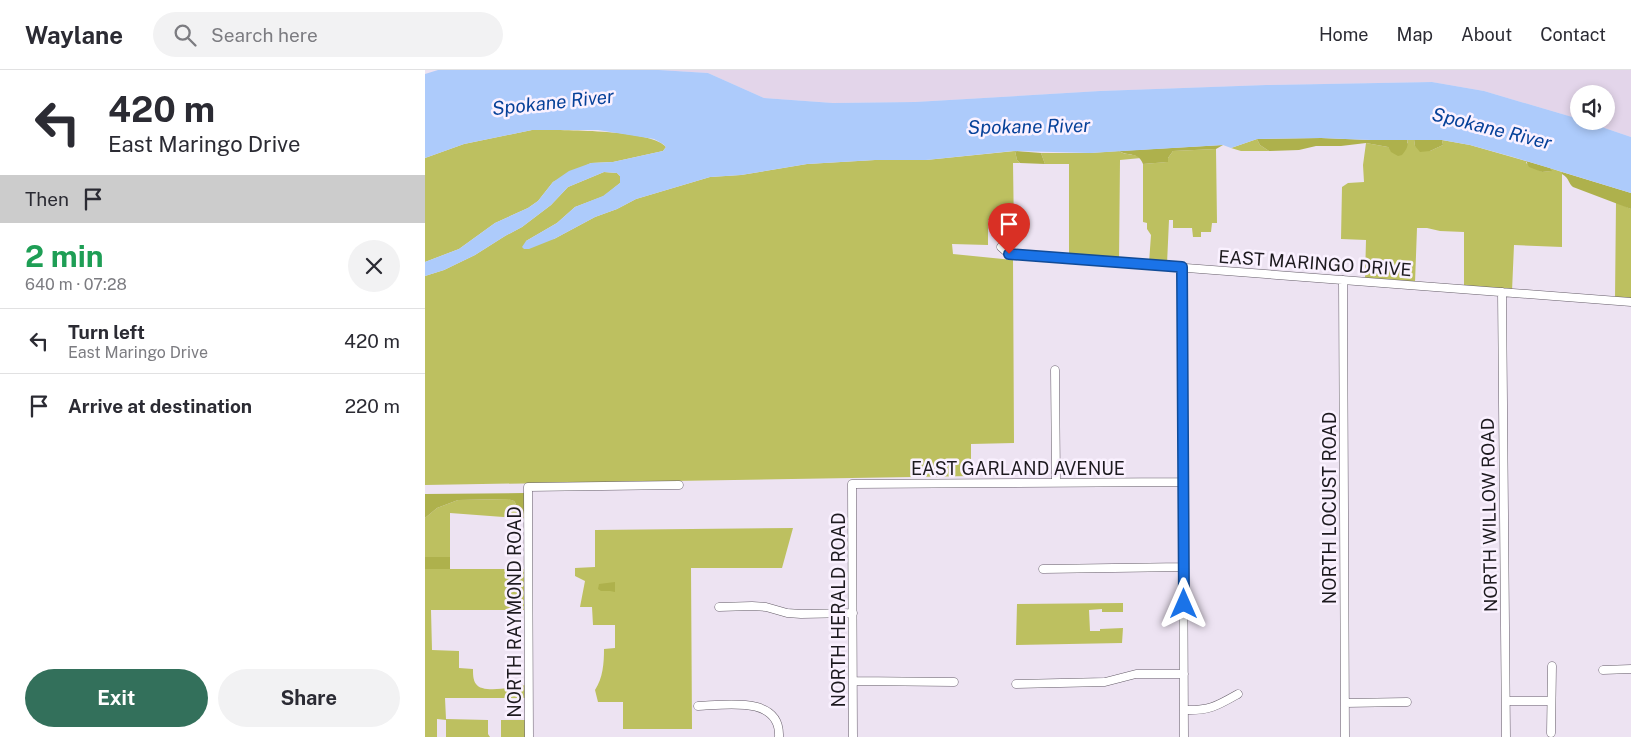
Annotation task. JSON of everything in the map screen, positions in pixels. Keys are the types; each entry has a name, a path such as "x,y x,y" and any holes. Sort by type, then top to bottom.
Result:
{"street":[{"name":"EAST MARINGO DRIVE","path":"1001,246 1009,254 1015,255 1631,302"},
{"path":"1182,267 1184,737"},
{"name":"NORTH LOCUST ROAD","path":"1343,280 1345,737"},
{"name":"NORTH WILLOW ROAD","path":"1502,292 1506,737"},
{"path":"1055,370 1055,482"},
{"name":"EAST GARLAND AVENUE","path":"852,484 1183,482"},
{"name":"NORTH HERALD ROAD","path":"852,484 853,737"},
{"name":"NORTH RAYMOND ROAD","path":"529,737 528,487 679,485"},
{"path":"1043,569 1184,567"},
{"path":"719,607 766,607 787,613 801,614 853,613"},
{"path":"1551,733 1552,666"},
{"path":"1603,670 1631,669"},
{"path":"1016,684 1105,682 1136,674 1184,674"},
{"path":"853,681 954,682"},
{"path":"1184,710 1201,711 1212,708 1238,694"},
{"path":"1506,701 1551,701"},
{"path":"1345,703 1407,702"},
{"path":"698,706 747,705 762,708 768,711 774,718 779,737"}],"shaded area":[{"path":"659,70 1631,70 1631,137 1610,130 1615,130 1615,85 1570,85 1570,116 1484,91 1432,82 1266,85 1100,91 915,102 833,103 764,98 708,73"},
{"path":"532,130 624,134 657,141 666,147 663,151 613,162 591,163 553,182 538,201 528,208 495,223 459,249 425,262 425,158 464,144"},
{"path":"1257,139 1260,145 1269,151 1241,151 1231,148"},
{"path":"1257,139 1407,139 1408,144 1402,155 1398,156 1391,152 1388,147 1366,143 1269,151 1260,145"},
{"path":"1407,139 1414,139 1415,146 1430,151 1443,145 1442,140 1470,145 1526,161 1526,163 1542,172 1551,171 1550,168 1562,172 1562,247 1514,245 1512,291 1464,287 1464,232 1417,228 1415,283 1365,278 1366,240 1341,239 1342,187 1348,183 1364,182 1363,165 1366,143 1388,147 1392,152 1408,143"},
{"path":"1414,139 1442,140 1443,145 1430,151 1420,152 1415,146"},
{"path":"1223,145 1216,149 1173,151 1168,158 1168,162 1143,164 1139,157 1119,151"},
{"path":"1216,149 1217,223 1212,223 1211,232 1201,232 1201,237 1193,237 1192,228 1173,228 1173,220 1169,220 1167,264 1149,263 1151,235 1147,229 1147,223 1143,222 1143,164 1167,162 1173,151"},
{"path":"1015,151 1017,160 1020,163 1013,163 1014,234 1002,234 1001,220 988,220 988,245 952,244 953,254 1013,260 1014,443 971,444 971,476 425,485 425,276 444,270 475,255 522,227 551,205 568,187 604,172 617,173 620,176 620,183 604,196 575,207 557,223 526,241 554,239 595,217 617,209 636,199 710,177 741,175 807,164 875,160 926,160"},
{"path":"1015,151 1041,153 1045,164 1020,163 1017,160"},
{"path":"1119,151 1141,158 1120,160 1119,261 1069,257 1069,164 1045,164 1041,153"},
{"path":"1526,161 1550,168 1552,171 1542,172 1529,167"},
{"path":"1562,172 1631,193 1631,209 1573,187"},
{"path":"1616,202 1631,209 1631,300 1615,299"},
{"path":"525,493 526,518 516,518 516,504 508,499 458,500 437,508 425,518 425,494"},
{"path":"509,499 516,504 516,518 450,513 450,557 425,557 425,518 437,508 458,500"},
{"path":"793,528 782,568 691,568 692,729 623,729 623,702 598,702 595,690 601,675 604,649 615,648 615,625 593,625 592,607 580,607 585,581 575,576 575,568 595,567 595,530"},
{"path":"425,557 450,557 450,569 425,569"},
{"path":"425,569 526,569 526,610 431,610 432,650 459,651 459,668 473,669 474,681 479,687 499,689 526,685 526,698 445,698 446,719 488,720 488,734 490,737 446,737 446,720 437,719 437,737 425,737"},
{"path":"615,582 615,592 598,589 599,584"},
{"path":"1123,603 1123,612 1102,612 1102,609 1089,610 1090,631 1123,628 1122,643 1016,645 1017,604"},
{"path":"501,720 526,720 526,737 501,737"}],"water":[{"name":"Spokane River","path":"438,70 659,70 708,73 764,98 833,103 915,102 1100,91 1266,85 1432,82 1484,91 1570,116 1570,130 1610,130 1631,137 1631,193 1513,157 1470,145 1442,140 1257,139 1231,148 1223,145 1090,153 1013,151 926,160 875,160 807,164 741,175 710,177 636,199 617,209 595,217 554,239 529,249 522,247 526,241 557,223 575,207 603,196 620,183 620,176 617,173 604,172 568,187 551,205 522,227 475,255 444,270 425,276 425,262 459,249 495,223 528,208 538,201 553,182 569,171 591,163 613,162 663,151 666,147 654,139 598,130 532,130 464,144 425,158 425,74"}],"route":[{"path":"1009,254 1182,267 1184,604"}]}
